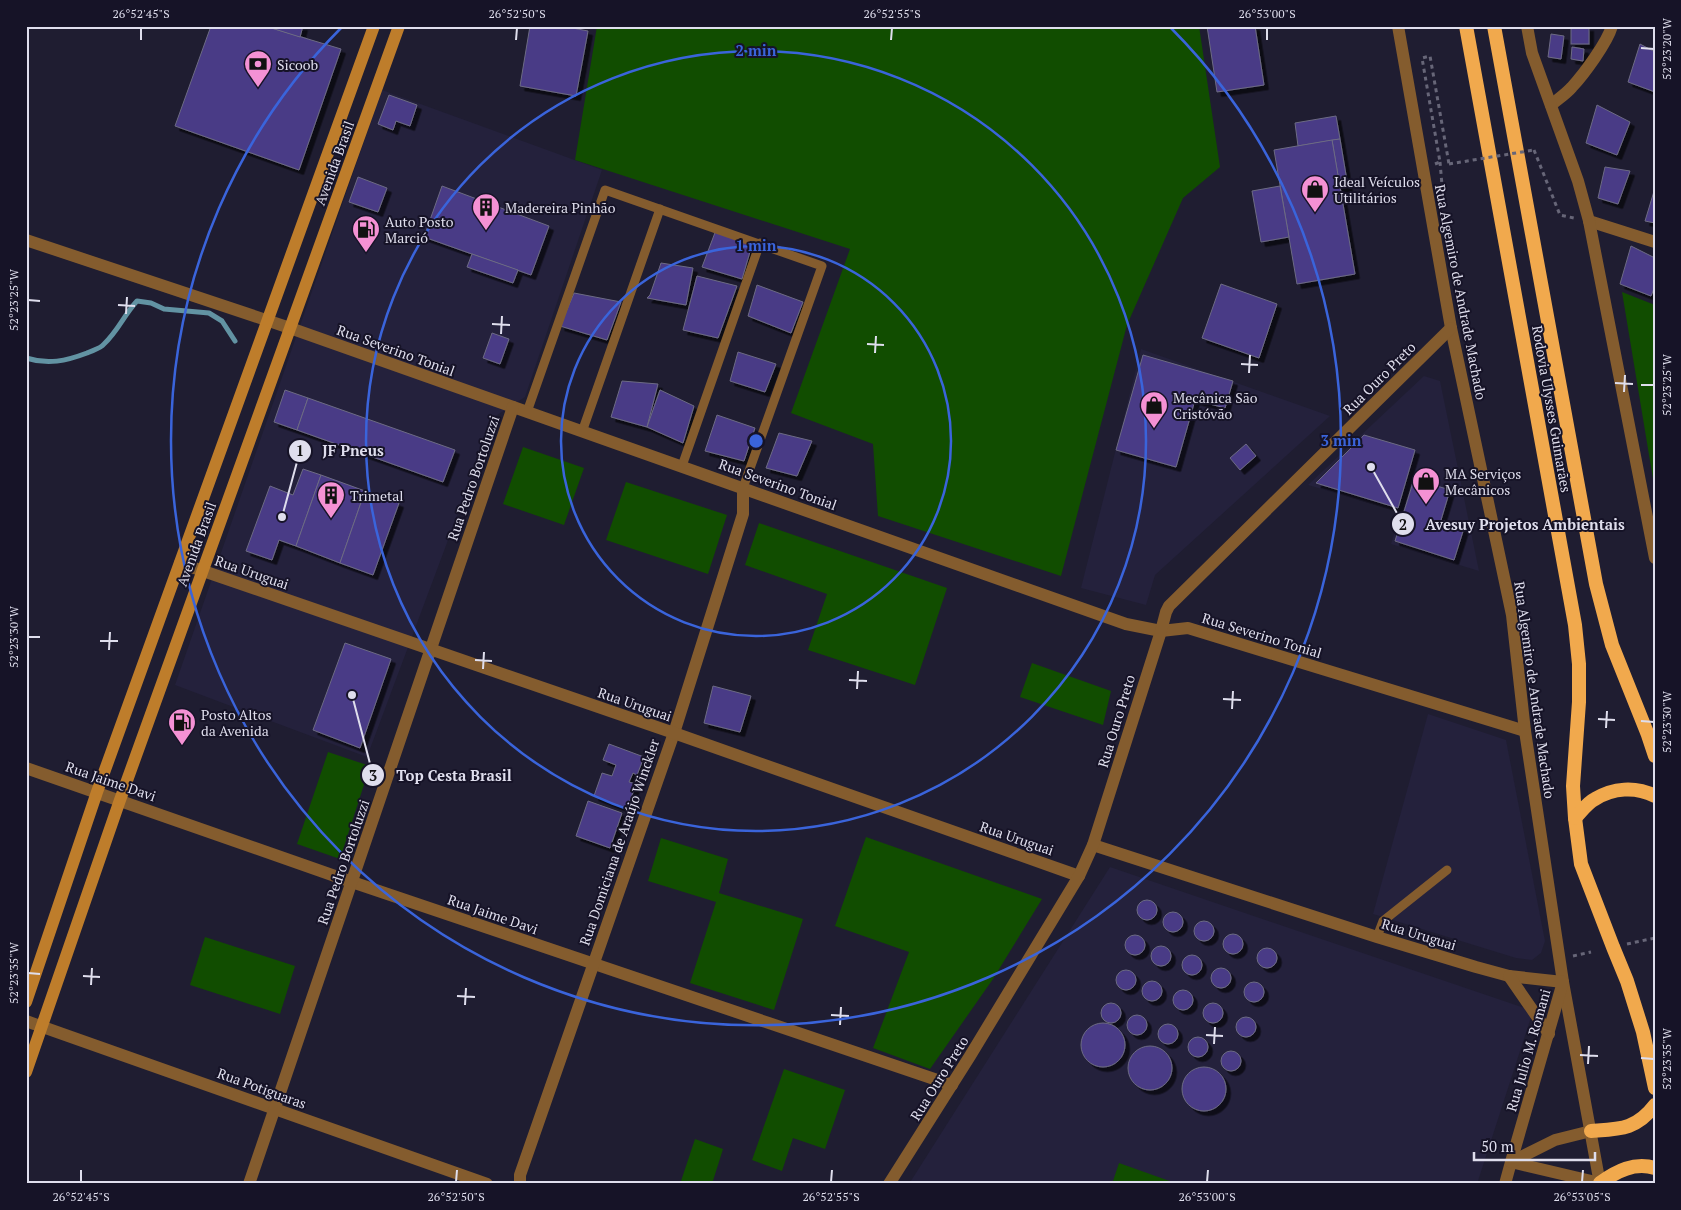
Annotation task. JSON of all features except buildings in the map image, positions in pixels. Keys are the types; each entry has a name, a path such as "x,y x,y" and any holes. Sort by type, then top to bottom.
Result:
{"highway":[{"name":"Rodovia Ulysses Guimarães","path":"1466,26 1575,625 1579,702 1573,786 1581,864 1627,981 1643,1032 1655,1088"},
{"name":"Rodovia Ulysses Guimarães","path":"1494,26 1596,584 1612,645 1655,756"},
{"path":"1575,818 1593,799 1618,789 1644,790 1655,796"},
{"path":"1590,1131 1630,1126 1646,1116 1655,1105"},
{"path":"1600,1184 1616,1172 1634,1166 1655,1168"}],"main road":[{"name":"Avenida Brasil","path":"26,1002 97,792 374,26"},
{"name":"Avenida Brasil","path":"26,1072 120,800 399,26"},
{"path":"354,82 376,90"}],"street":[{"name":"Rua Algemiro de Andrade Machado","path":"1398,26 1451,328 1512,615 1525,730 1564,982 1600,1184"},
{"path":"1527,26 1532,53 1578,181 1589,221 1655,558"},
{"path":"1550,105 1571,88 1591,63 1612,26"},
{"path":"1589,221 1655,242"},
{"name":"Rua Severino Tonial","path":"26,240 290,328 1126,624 1161,630 1188,628 1525,730"},
{"name":"Rua Ouro Preto","path":"889,1184 952,1085 1079,876 1093,845 1169,606 1451,328"},
{"name":"Rua Pedro Bortoluzzi","path":"249,1184 512,407"},
{"name":"Rua Domiciana de Araújo Winckler","path":"517,1181 674,733 743,514 743,488"},
{"name":"Rua Uruguai","path":"180,563 674,733 1079,876"},
{"name":"Rua Jaime Davi","path":"26,768 352,882 952,1085"},
{"name":"Rua Uruguai","path":"1093,845 1377,937 1509,976 1564,982"},
{"path":"1509,976 1549,1034"},
{"name":"Rua Julio M. Romani","path":"1505,1184 1564,982"},
{"name":"Rua Potiguaras","path":"26,1021 487,1184"},
{"path":"1511,1162 1555,1140 1590,1131"},
{"path":"1511,1162 1600,1184"}],"lane":[{"path":"527,412 605,190 760,243 822,266 743,488"},
{"path":"582,432 660,209"},
{"path":"682,466 760,243"},
{"path":"1377,937 1383,921 1448,870"}],"path":[{"path":"1423,171 1440,162 1422,58 1430,56 1448,164 1534,150 1560,215 1589,221"},
{"path":"1624,945 1655,938"},
{"path":"1568,957 1591,952"}],"shaded area":[{"path":"382,90 602,170 525,397 494,417 367,757 175,685"},
{"path":"1141,349 1330,416 1155,575 1146,605 1081,588"},
{"path":"1424,376 1440,381 1479,571 1391,544 1401,512 1308,485"},
{"path":"1428,714 1506,740 1545,941 1541,953 1532,960 1516,958 1373,914"},
{"path":"1110,867 1533,1011 1477,1184 909,1184"}],"green space":[{"path":"597,26 1199,26 1220,167 1183,198 1127,325 1061,576 878,516 873,444 791,413 850,249 575,160"},
{"path":"1622,292 1655,305 1655,485 1654,485"},
{"path":"523,447 584,468 564,525 503,504"},
{"path":"626,482 727,515 708,574 606,540"},
{"path":"759,523 947,588 915,685 808,650 827,594 745,565"},
{"path":"1032,663 1111,691 1103,725 1020,697"},
{"path":"328,752 370,766 340,859 297,844"},
{"path":"866,837 1042,899 993,979 930,1069 873,1048 909,952 835,926"},
{"path":"661,838 728,859 719,893 803,919 774,1010 690,983 716,902 648,881"},
{"path":"205,937 295,966 280,1014 190,985"},
{"path":"784,1069 845,1090 825,1149 793,1138 782,1171 752,1160"},
{"path":"695,1139 723,1149 712,1184 680,1184"},
{"path":"1119,1163 1178,1184 1112,1184"}],"waterway":[{"path":"26,358 49,362 57,361 72,358 102,346 137,301 151,303 164,309 209,313 222,321 235,341"}],"place":[{"name":"Sicoob","path":"258,88"},
{"name":"Ideal Veículos Utilitários","path":"1315,213"},
{"name":"Madereira Pinhão","path":"486,231"},
{"name":"Auto Posto Marció","path":"366,253"},
{"name":"Mecânica São Cristóvão","path":"1154,429"},
{"name":"Avesuy Projetos Ambientais","path":"1371,467"},
{"name":"MA Serviços Mecânicos","path":"1426,505"},
{"name":"JF Pneus","path":"282,517"},
{"name":"Trimetal","path":"331,519"},
{"name":"Top Cesta Brasil","path":"352,695"},
{"name":"Posto Altos da Avenida","path":"182,746"}]}
